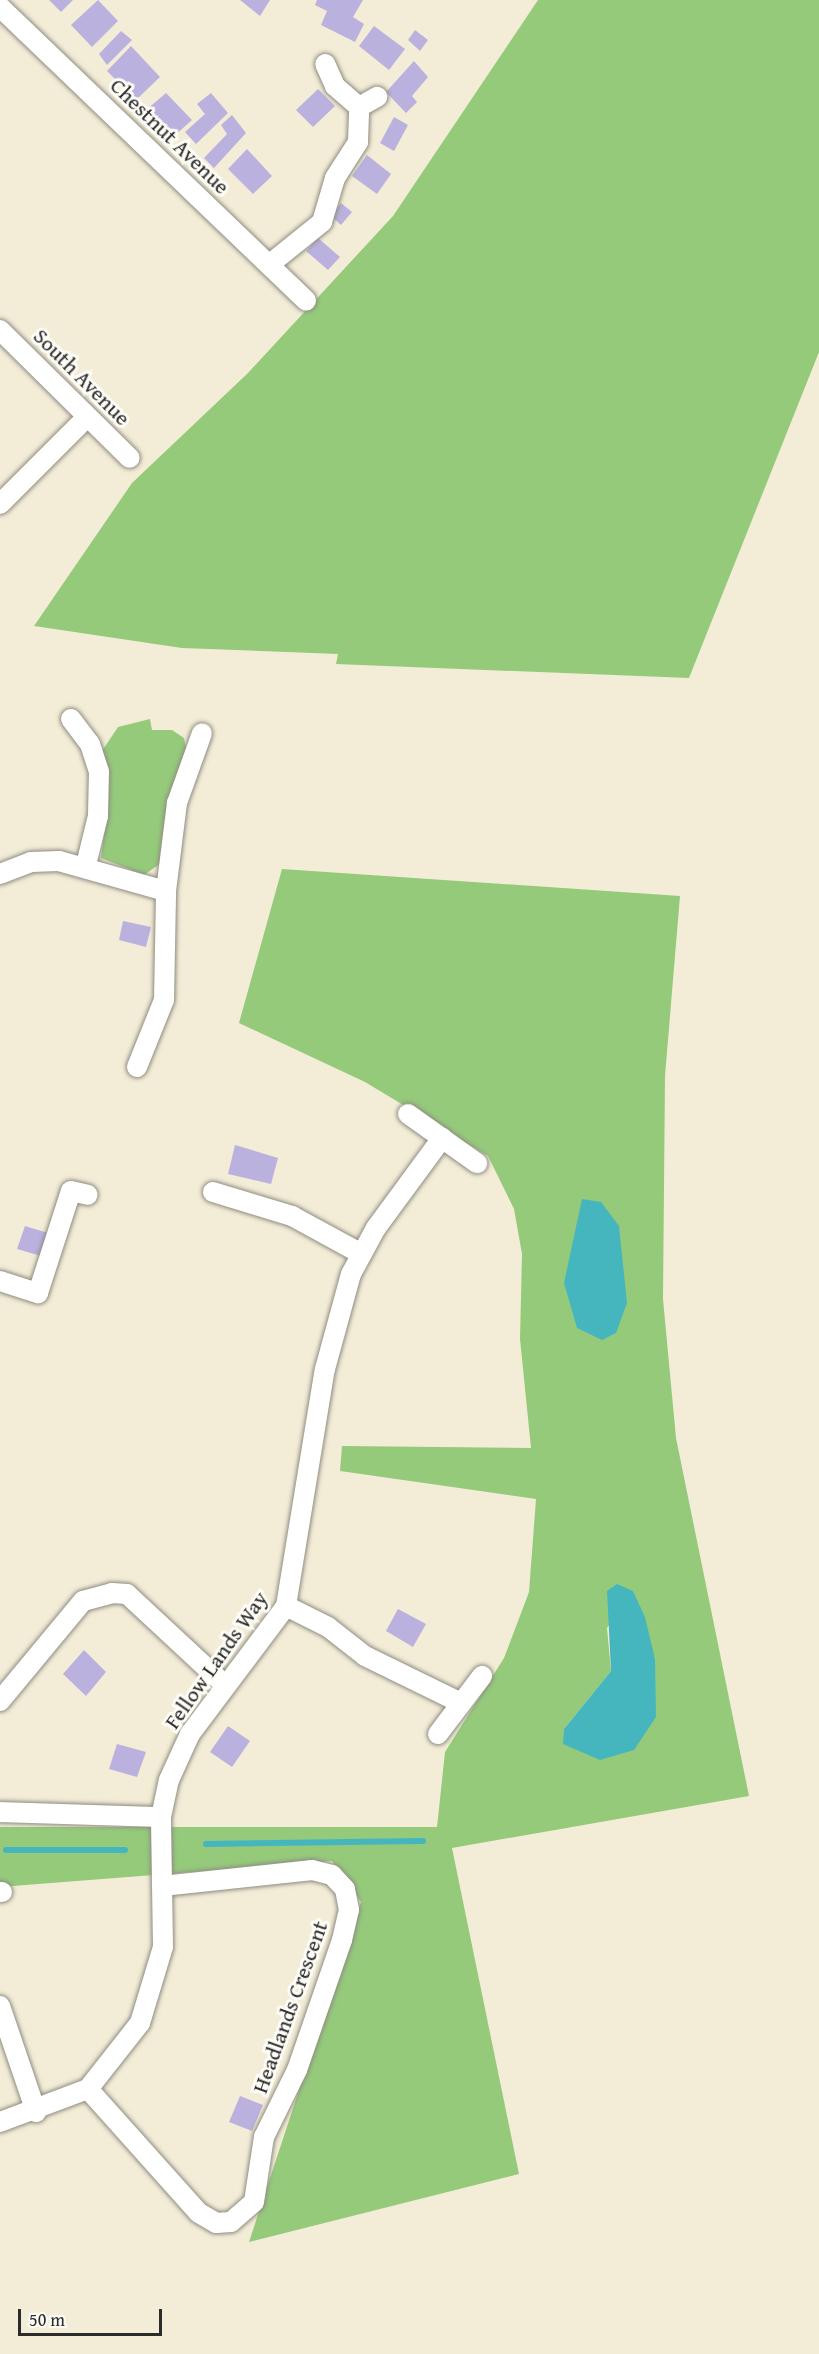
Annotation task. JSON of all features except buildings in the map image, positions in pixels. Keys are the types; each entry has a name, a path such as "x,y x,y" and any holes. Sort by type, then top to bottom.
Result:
{"street":[{"name":"Chestnut Avenue","path":"0,7 306,300"},
{"path":"325,64 335,86 359,107"},
{"path":"359,107 377,97"},
{"path":"270,264 322,222 335,178 358,142 359,107"},
{"name":"South Avenue","path":"0,330 86,418 130,458"},
{"path":"0,504 86,418"},
{"path":"71,719 90,744 99,771 98,816 86,865"},
{"path":"137,1066 164,1000 166,891 177,803 202,733"},
{"path":"0,874 30,862 86,865 166,891"},
{"path":"408,1114 477,1163"},
{"name":"Fellow Lands Way","path":"0,2122 36,2112 88,2089 140,2023 154,1990 163,1947 161,1817 169,1780 190,1734 286,1606 325,1369 360,1253 442,1138"},
{"path":"0,1281 38,1293 71,1191 88,1195"},
{"path":"213,1192 292,1216 360,1253"},
{"path":"0,1701 83,1600 112,1593 128,1594 225,1685"},
{"path":"286,1606 328,1627 365,1656 461,1703"},
{"path":"438,1734 482,1676"},
{"path":"0,1812 131,1820 161,1817"},
{"name":"Headlands Crescent","path":"88,2089 199,2213 216,2223 231,2222 254,2202 264,2137 297,2070 342,1940 349,1910 345,1889 332,1875 312,1870 163,1886"},
{"path":"0,2006 36,2112"}],"green space":[{"path":"538,0 819,0 819,352 689,678 336,664 338,654 182,648 34,626 132,483 248,373 393,216"},
{"path":"150,719 152,730 172,730 184,738 187,753 161,863 144,875 101,858 109,796 102,751 118,727"},
{"path":"282,869 680,896 665,1076 663,1299 676,1438 749,1796 452,1848 519,2174 249,2242 361,1902 332,1861 0,1887 0,1827 437,1827 445,1752 504,1658 529,1592 536,1499 340,1471 342,1446 531,1448 520,1339 522,1254 514,1209 488,1156 365,1082 239,1023","holes":["633,1591 655,1659 564,1729 611,1671 607,1628"]}],"water":[{"path":"582,1199 601,1202 619,1226 627,1303 616,1333 602,1340 577,1328 564,1283"},
{"path":"617,1584 633,1591 645,1617 655,1659 656,1717 634,1750 600,1760 563,1744 564,1729 611,1671 607,1591"}],"waterway":[{"path":"206,1844 423,1841"},
{"path":"6,1850 125,1850"}]}
